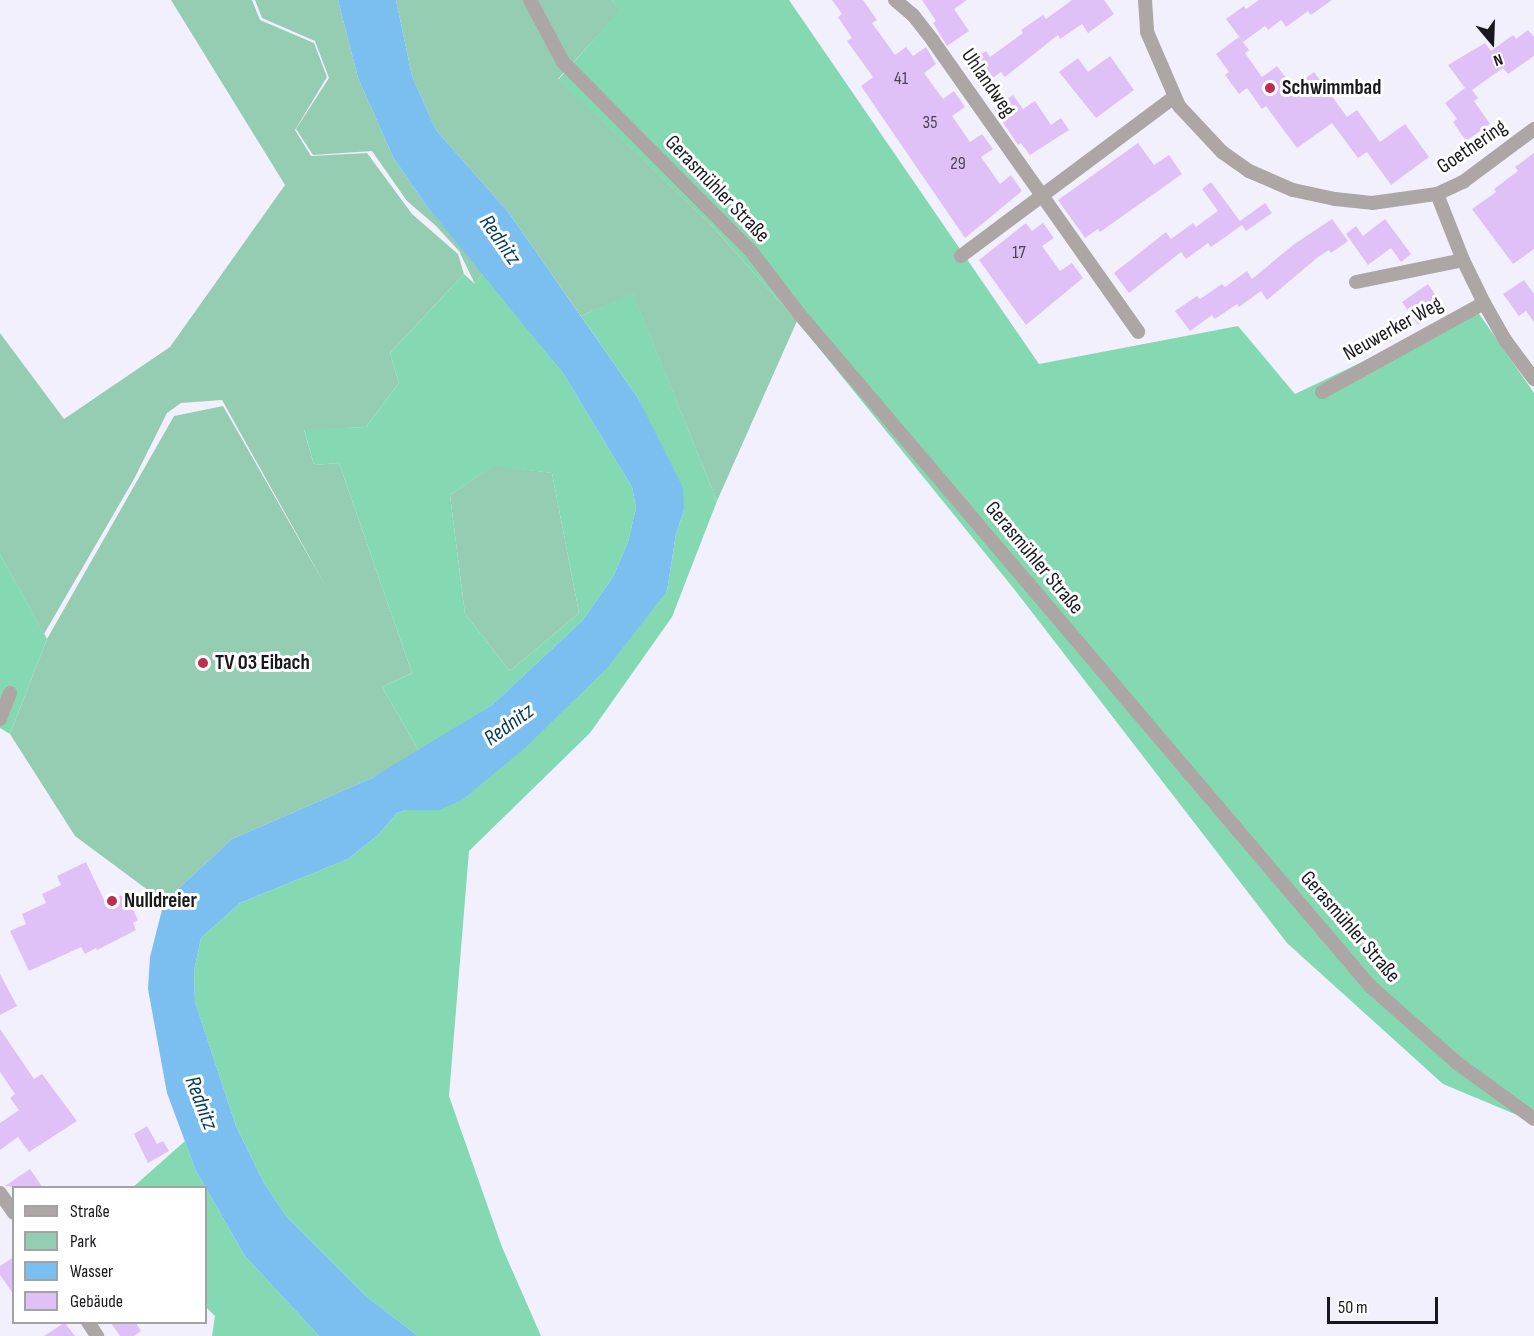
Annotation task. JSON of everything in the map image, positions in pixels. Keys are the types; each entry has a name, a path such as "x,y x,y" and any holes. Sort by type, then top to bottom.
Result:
{"street":[{"name":"Gerasmühler Straße","path":"530,0 563,62 750,249 809,326 1370,986 1457,1063 1534,1119"},
{"name":"Uhlandweg","path":"895,0 913,15 1138,332"},
{"name":"Goethering","path":"1145,0 1147,32 1173,98 1222,152 1249,171 1293,190 1335,199 1372,203 1437,194 1463,182 1534,129"},
{"path":"961,256 1173,98"},
{"path":"1437,194 1462,260 1484,303 1505,340 1534,379"},
{"path":"1356,282 1462,260"},
{"name":"Neuwerker Weg","path":"1322,392 1484,303"},
{"path":"0,719 10,693"},
{"path":"0,1193 12,1210"}],"green space":[{"path":"171,0 252,0 260,20 314,43 327,77 295,130 311,156 367,153 412,214 458,254 464,274 390,353 399,383 366,427 304,430 314,465 339,463 412,673 382,687 419,751 372,778 232,839 164,902 75,836 10,734 47,639 174,416 223,406 328,590 222,400 181,403 167,413 134,479 44,634 0,554 0,333 64,419 170,347 285,185"},
{"path":"255,0 338,0 358,78 393,157 425,204 483,273 475,284 459,251 435,225 407,201 372,151 313,155 296,129 329,78 315,41 262,18"},
{"path":"396,0 612,0 620,11 558,79 711,225 797,321 717,501 633,294 581,316 509,213 436,130 412,76"},
{"path":"612,0 789,0 1039,364 1238,326 1295,394 1475,308 1534,393 1534,1122 1443,1084 1287,943 1014,589 797,321 711,225 558,80 619,11"},
{"path":"483,273 563,373 632,487 636,508 628,542 613,577 583,620 492,705 419,751 382,687 412,673 339,463 314,465 304,429 366,427 399,383 390,353 464,274 475,284","holes":["493,466 552,473 579,613 510,671 465,614 450,495"]},
{"path":"633,293 717,501 672,617 590,733 469,851 449,1096 502,1247 541,1336 418,1336 367,1297 286,1216 264,1183 236,1126 195,1002 194,971 201,938 240,903 348,859 378,835 397,813 405,810 439,810 667,591 676,534 684,510 638,398 581,316"},
{"path":"494,465 552,473 579,613 510,671 465,614 450,495"},
{"path":"0,554 47,639 10,734 0,728"},
{"path":"185,1141 196,1171 205,1186 134,1186"},
{"path":"207,1190 245,1256 319,1336 212,1336 215,1316 207,1308"}],"water":[{"name":"Rednitz","path":"338,0 396,0 412,76 436,130 509,213 638,398 683,488 684,510 676,534 667,591 607,668 525,748 462,800 439,810 405,810 397,813 378,835 348,859 240,903 201,938 194,971 195,1002 236,1126 264,1183 286,1216 367,1297 418,1336 319,1336 245,1256 207,1190 207,1186 205,1186 196,1171 167,1093 148,989 150,957 164,902 232,839 372,778 492,705 583,620 613,577 628,542 636,508 632,487 563,373 425,204 393,157 358,78"}],"building":[{"path":"832,0 863,0 877,20 872,23 895,55 906,47 913,56 926,47 936,64 924,73 943,99 954,91 965,107 952,116 970,142 982,134 993,149 981,157 1000,184 1011,175 1022,191 965,238 861,86 873,77 847,41 852,38 838,17 842,14"},
{"path":"922,0 967,0 954,9 969,31 947,46 933,23 936,21"},
{"path":"1072,0 1104,0 1114,14 1088,33 1082,24 1060,39 1058,35 1005,77 1001,72 980,87 965,66 986,51 990,57 1023,33 1021,30 1043,15 1046,19"},
{"path":"1259,0 1332,0 1311,15 1308,11 1286,27 1281,20 1268,30 1265,26 1243,42 1226,19 1244,6 1246,9"},
{"path":"1528,30 1534,37 1534,56 1508,74 1503,68 1472,90 1478,98 1474,101 1490,124 1466,141 1453,122 1457,119 1445,103 1465,88 1448,65 1485,43 1491,51 1513,35 1516,39"},
{"path":"1239,37 1249,50 1245,53 1262,77 1277,66 1293,87 1314,72 1347,117 1357,110 1380,142 1405,124 1429,157 1391,185 1367,152 1358,158 1332,123 1297,148 1266,106 1262,109 1247,88 1239,94 1225,75 1229,72 1216,54"},
{"path":"1110,56 1134,90 1096,118 1059,72 1078,58 1088,72"},
{"path":"1013,95 1023,109 1035,101 1051,125 1061,118 1069,130 1030,155 1021,143 1018,145 994,109"},
{"path":"1138,143 1154,165 1169,155 1182,174 1100,232 1098,229 1085,238 1058,200"},
{"path":"1534,153 1534,249 1513,264 1472,209 1496,192 1494,189 1518,171 1515,167"},
{"path":"1211,182 1240,221 1265,203 1272,213 1246,231 1242,225 1211,247 1208,243 1186,259 1181,252 1129,293 1114,273 1166,232 1171,239 1193,223 1196,227 1218,211 1202,189"},
{"path":"1332,219 1348,241 1331,253 1329,250 1318,257 1267,300 1261,291 1239,307 1237,304 1215,319 1212,315 1190,331 1175,311 1197,296 1200,299 1222,284 1225,287 1247,271 1252,279 1293,245"},
{"path":"1385,219 1411,254 1401,262 1391,248 1368,265 1346,234 1356,226 1363,236"},
{"path":"1026,223 1032,231 1043,223 1054,238 1042,246 1060,271 1072,263 1083,278 1026,325 979,260"},
{"path":"1524,280 1534,294 1534,322 1526,311 1519,316 1503,294"},
{"path":"1428,284 1444,308 1418,325 1402,302"},
{"path":"86,862 105,902 125,894 138,920 133,923 136,930 97,950 96,948 85,954 81,947 29,971 10,931 26,924 22,914 46,903 42,894 61,885 57,876"},
{"path":"0,974 17,1006 0,1015"},
{"path":"0,1029 34,1079 42,1074 77,1121 29,1152 18,1137 0,1150 0,1123 19,1110 10,1098 15,1094 0,1072"},
{"path":"147,1126 157,1144 163,1141 169,1151 148,1163 134,1134"},
{"path":"30,1169 42,1186 12,1186 5,1186"},
{"path":"12,1258 12,1292 0,1275 0,1266"},
{"path":"66,1324 75,1336 44,1336"},
{"path":"112,1324 137,1324 141,1331 134,1336 120,1336"}],"place":[{"name":"Schwimmbad","path":"1270,88"},
{"name":"TV 03 Eibach","path":"203,663"},
{"name":"Nulldreier","path":"112,901"}]}
